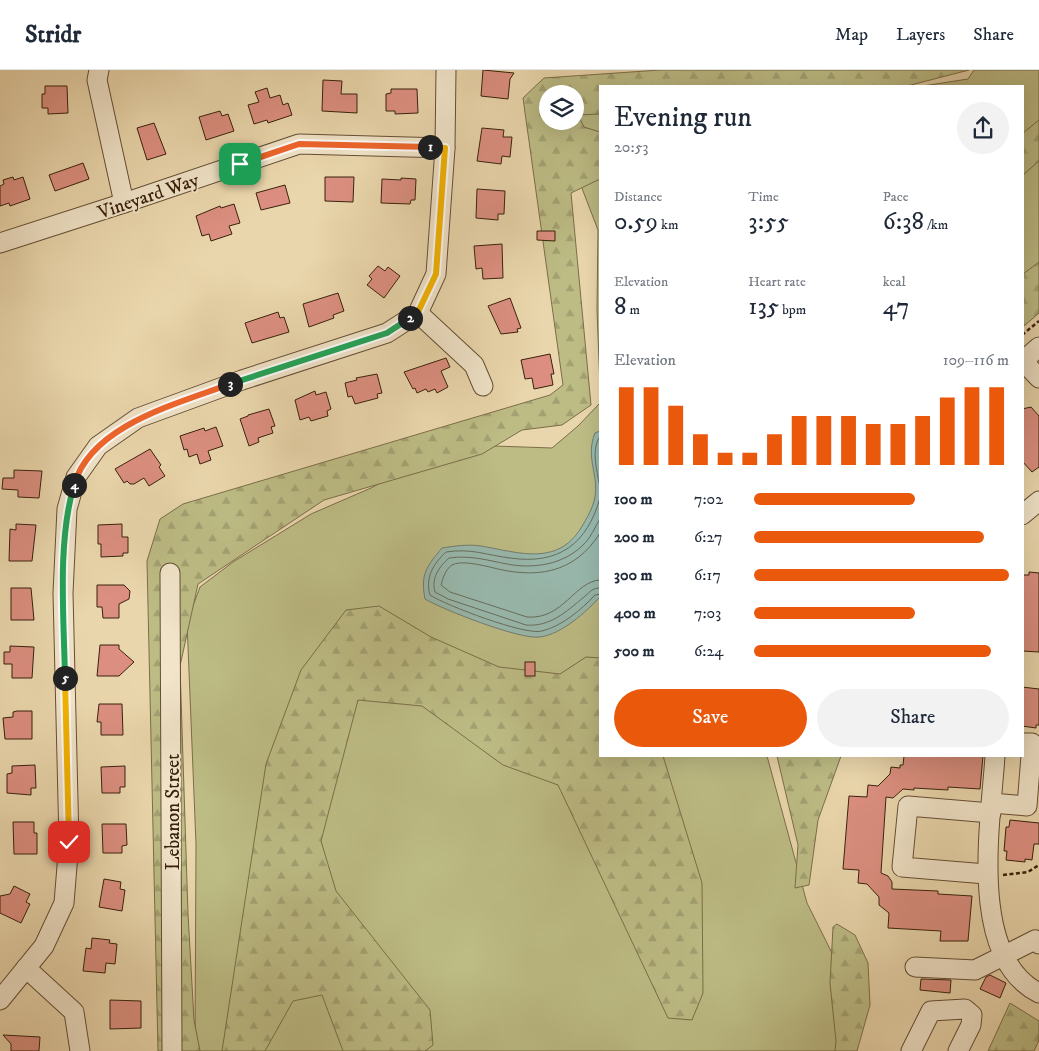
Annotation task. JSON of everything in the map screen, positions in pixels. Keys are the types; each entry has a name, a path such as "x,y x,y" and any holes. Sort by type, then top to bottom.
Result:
{"street":[{"path":"99,70 97,80 124,204"},
{"path":"0,1000 44,946 64,902 69,842 63,593 66,509 76,477 98,446 138,418 242,380 387,333 418,312 436,274 445,148 446,70"},
{"name":"Vineyard Way","path":"0,242 124,204 299,144 445,148"},
{"path":"418,312 474,364 482,386"},
{"path":"1024,360 1039,347"},
{"path":"1024,362 1039,378"},
{"name":"Lebanon Street","path":"170,574 172,1051"},
{"path":"991,875 902,867 908,806 992,808 1027,806 1032,744 1024,743"},
{"path":"995,757 992,808 991,918 1004,956 1016,977 1039,993"},
{"path":"915,967 975,970 1035,940 1039,944"},
{"path":"26,968 74,1012 80,1051"},
{"path":"911,1051 931,1011 965,1009 972,1015 971,1025 958,1051"}],"path":[{"path":"1024,333 1039,321"},
{"path":"991,875 1028,872 1039,864"}],"green space":[{"path":"660,70 969,70 911,85 599,85 599,114 584,115 584,85 539,85 539,130 584,130 584,127 599,132 599,179 571,193 591,405 562,425 522,430 482,454 324,500 198,584 180,666 188,914 194,1020 200,1051 158,1051 147,561 160,519 183,504 550,395 563,385 523,98 544,78"},
{"path":"974,70 1039,70 1039,282 1024,295 1024,85 929,85 968,79"},
{"path":"599,92 599,361 597,310 598,230 565,144 571,130 584,130 584,96"},
{"path":"1039,120 1039,161 1024,174 1024,132"},
{"path":"1039,262 1039,313 1024,326 1024,273"},
{"path":"599,404 599,757 767,757 807,903 842,973 844,1051 195,1051 196,844 187,622 200,587 233,562 311,514 371,488 429,456 494,446 552,448 578,426"},
{"path":"379,606 431,637 499,667 560,674 586,657 599,658 599,757 663,757 702,883 703,993 692,1020 668,1018 558,785 503,765 422,706 358,700 321,841 336,891 430,1010 433,1045 425,1051 343,1051 322,995 293,1001 265,1051 222,1051 266,764 301,670 346,610"},
{"path":"777,757 841,757 818,820 809,885 795,888 798,845"},
{"path":"837,924 855,935 868,963 870,1005 857,1051 835,1051 836,1041 830,983 833,927"},
{"path":"1010,1003 1039,1021 1039,1040 1034,1051 988,1051"}],"water":[{"path":"599,431 599,598 588,609 573,622 557,632 540,637 530,637 482,623 425,599 423,583 426,571 442,548 476,545 536,554 560,548 571,540 581,528 595,497 596,489 591,450 595,433"}],"building":[{"path":"483,70 514,73 510,79 508,99 481,96"},
{"path":"323,80 342,81 341,94 357,94 357,113 322,111"},
{"path":"45,86 67,86 68,113 48,114 48,108 42,108 42,94 45,94"},
{"path":"267,88 270,98 280,95 283,105 288,103 292,115 268,123 267,120 254,124 248,105 259,102 255,92"},
{"path":"391,89 417,89 418,113 395,114 395,111 386,111 386,94 391,93"},
{"path":"220,111 222,116 228,114 234,131 206,140 199,117"},
{"path":"154,123 166,154 147,160 137,128"},
{"path":"482,128 504,130 503,137 512,137 510,157 502,156 501,164 477,161"},
{"path":"83,163 89,179 55,191 49,175"},
{"path":"13,177 14,180 23,177 30,199 10,206 9,203 0,206 0,186 4,184 3,180"},
{"path":"325,177 354,177 353,202 325,201"},
{"path":"401,178 416,179 415,200 411,200 410,204 381,203 382,179 401,180"},
{"path":"285,185 290,203 261,210 256,193"},
{"path":"477,189 505,191 504,214 498,214 498,220 476,218"},
{"path":"234,204 240,223 229,226 232,234 211,241 209,234 202,236 196,216 220,206 221,208"},
{"path":"537,231 555,231 555,241 537,240"},
{"path":"502,244 503,278 483,279 482,268 476,269 474,246"},
{"path":"378,266 385,271 388,267 400,276 384,298 367,285 372,279 369,276"},
{"path":"338,293 344,311 333,315 334,318 309,327 303,304"},
{"path":"510,298 521,328 517,329 518,332 501,334 488,306"},
{"path":"278,312 280,318 284,317 289,332 252,343 245,323"},
{"path":"550,354 554,374 551,374 553,385 534,389 532,378 525,379 521,360"},
{"path":"446,358 450,367 441,371 448,387 437,393 435,389 428,392 426,389 417,393 404,372"},
{"path":"377,374 382,393 377,394 378,398 355,404 352,396 348,397 345,383 357,380 356,378"},
{"path":"315,391 316,395 326,392 331,409 327,411 328,416 311,421 309,417 300,420 295,400"},
{"path":"1031,407 1039,416 1039,467 1032,472 1024,463 1024,409"},
{"path":"269,409 275,426 271,427 273,433 258,438 259,442 249,446 240,419"},
{"path":"216,427 223,446 208,451 211,460 200,464 197,454 189,457 187,449 184,450 180,436 204,428 205,431"},
{"path":"150,449 161,465 159,467 165,476 149,486 144,478 134,484 130,484 127,481 124,483 115,469"},
{"path":"14,470 42,471 39,498 18,497 18,490 2,489 3,478 14,478"},
{"path":"16,524 36,525 32,561 9,561 10,529 16,530"},
{"path":"122,524 122,537 128,537 128,553 123,553 123,556 101,557 101,544 98,544 98,525"},
{"path":"1029,572 1039,573 1039,652 1024,651 1024,575 1029,575"},
{"path":"97,585 124,585 130,591 129,599 119,604 119,618 103,618 102,607 97,607"},
{"path":"11,588 31,588 34,620 11,620"},
{"path":"100,645 119,645 119,649 134,662 119,676 97,676"},
{"path":"10,646 34,647 32,678 12,678 12,664 4,664 4,652 10,652"},
{"path":"525,662 535,662 535,676 525,676"},
{"path":"1024,687 1039,689 1039,725 1036,725 1036,728 1024,726"},
{"path":"99,704 122,704 123,735 101,735 101,722 97,722"},
{"path":"32,711 32,739 5,739 3,718 13,717 13,712"},
{"path":"904,757 983,757 980,789 948,787 948,790 914,788 914,790 903,789 893,798 886,797 881,873 888,876 892,882 892,889 938,891 938,894 972,896 968,941 940,941 941,931 888,928 889,913 879,905 879,897 867,884 858,883 859,870 843,869 849,796 867,797 868,785 878,786 890,774 891,767 900,768 900,765 903,765"},
{"path":"35,765 36,788 31,788 31,795 7,793 7,774 12,773 12,766"},
{"path":"125,766 125,787 120,787 120,793 102,793 101,767"},
{"path":"1010,820 1039,823 1039,844 1034,844 1032,860 1025,859 1025,862 1006,860 1007,851 1004,851 1006,827 1009,827"},
{"path":"13,822 34,822 34,833 37,833 37,854 14,854"},
{"path":"102,824 126,824 127,845 122,846 122,853 103,853"},
{"path":"104,879 121,882 120,889 125,890 122,911 99,907"},
{"path":"14,886 30,894 26,902 30,904 21,923 0,913 0,896 10,894"},
{"path":"92,938 110,940 109,943 117,944 115,964 106,963 105,973 83,971 86,948 91,949"},
{"path":"990,975 1006,983 1000,998 980,989 986,977"},
{"path":"921,979 951,980 950,993 920,990"},
{"path":"110,1000 141,1001 141,1028 110,1029"},
{"path":"3,1035 40,1037 39,1051 11,1051 11,1044"}],"route":[{"path":"69,842 63,593 66,509 76,477 98,446 138,418 242,380 387,333 418,312 436,274 445,148 299,144 240,164"}]}
